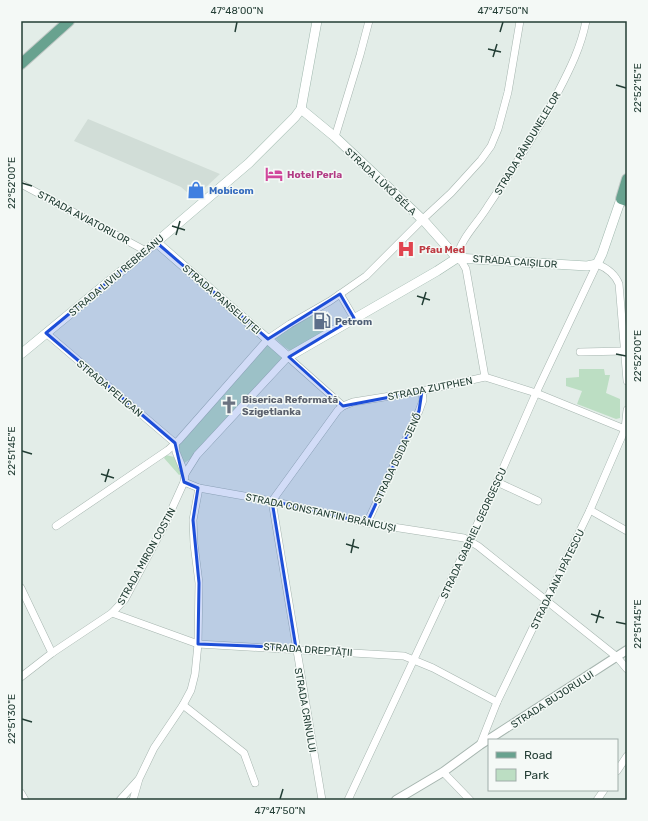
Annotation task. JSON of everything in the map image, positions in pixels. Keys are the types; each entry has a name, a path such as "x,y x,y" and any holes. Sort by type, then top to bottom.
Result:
{"main road":[{"path":"21,64 69,21"},
{"name":"STRADA LIVIU REBREANU","path":"21,354 146,251 249,163 295,117 301,108 317,21"},
{"name":"STRADA LÜKŐ BÉLA","path":"301,108 335,137 422,220 457,258"},
{"path":"597,264 624,200 627,179"},
{"name":"STRADA PANSELUȚEI","path":"156,242 288,357"},
{"path":"288,357 457,258"},
{"name":"STRADA CAIȘILOR","path":"457,258 587,266 597,264"}],"street":[{"path":"335,137 369,21"},
{"path":"56,526 168,450 268,339 366,276 469,174 491,146 498,130 508,92 520,21"},
{"name":"STRADA RÂNDUNELELOR","path":"457,258 459,247 497,194 549,110 578,51 586,21"},
{"name":"STRADA AVIATORILOR","path":"21,184 146,251"},
{"path":"457,258 462,262 466,269 485,378"},
{"path":"597,264 614,275 624,293 627,381"},
{"name":"STRADA GABRIEL GEORGESCU","path":"348,800 597,264"},
{"path":"340,294 354,318"},
{"name":"STRADA PELICAN","path":"46,334 175,443"},
{"path":"580,352 625,351"},
{"path":"185,474 197,455 288,357 343,406 338,410 272,501"},
{"name":"STRADA ZUTPHEN","path":"343,406 353,402 422,391 485,378 536,393 626,429"},
{"name":"STRADA DSIDA JENŐ","path":"367,524 420,411 423,400 422,391"},
{"name":"STRADA ANA IPĂTESCU","path":"480,745 497,702 590,510 626,429 627,410"},
{"path":"175,443 176,452 185,474"},
{"name":"STRADA MIRON COSTIN","path":"21,677 52,653 112,613 125,599 165,524 184,482 185,474"},
{"name":"STRADA CONSTANTIN BRÂNCUȘI","path":"184,482 198,488 272,501 367,524 464,538 469,540 617,657 627,669"},
{"path":"497,482 538,501"},
{"path":"133,800 139,779 154,748 183,705 191,690 195,674 198,644 199,583 194,544 193,520 198,488"},
{"name":"STRADA CRINULUI","path":"272,501 322,800"},
{"path":"590,510 627,531"},
{"path":"21,588 52,653"},
{"name":"STRADA DREPTĂȚII","path":"112,613 198,644 296,648 404,656 413,658 497,702"},
{"name":"STRADA BUJORULUI","path":"489,739 627,650"},
{"path":"183,705 244,753 255,783"},
{"name":"STRADA BUJORULUI","path":"396,800 443,772 488,740"},
{"path":"618,770 627,756"},
{"path":"443,772 470,800"},
{"path":"120,800 139,779"},
{"path":"597,800 603,791"},
{"path":"21,793 25,800"}],"highlighted area":[{"path":"156,242 268,339 340,294 354,318 289,357 343,406 422,391 419,411 367,523 272,501 296,648 198,644 199,583 193,520 198,488 184,482 175,443 46,333"}],"shaded area":[{"name":"Mobicom","path":"88,119 220,174 194,198 181,187 74,141"}],"green space":[{"path":"312,314 319,327 322,325 323,327 328,324 330,327 298,350 289,350 274,337"},
{"path":"268,344 284,357 189,460 184,463 178,446"},
{"path":"579,369 604,369 605,375 610,375 606,393 620,399 620,418 616,419 577,404 582,391 566,386 566,378 579,377"},
{"path":"166,455 174,457 181,474 179,475 164,458"}],"place":[{"name":"Hotel Perla","path":"274,174"},
{"name":"Mobicom","path":"196,190"},
{"name":"Pfau Med","path":"406,249"},
{"name":"Petrom","path":"322,321"},
{"name":"Biserica Reformată Szigetlanka","path":"229,405"}]}
